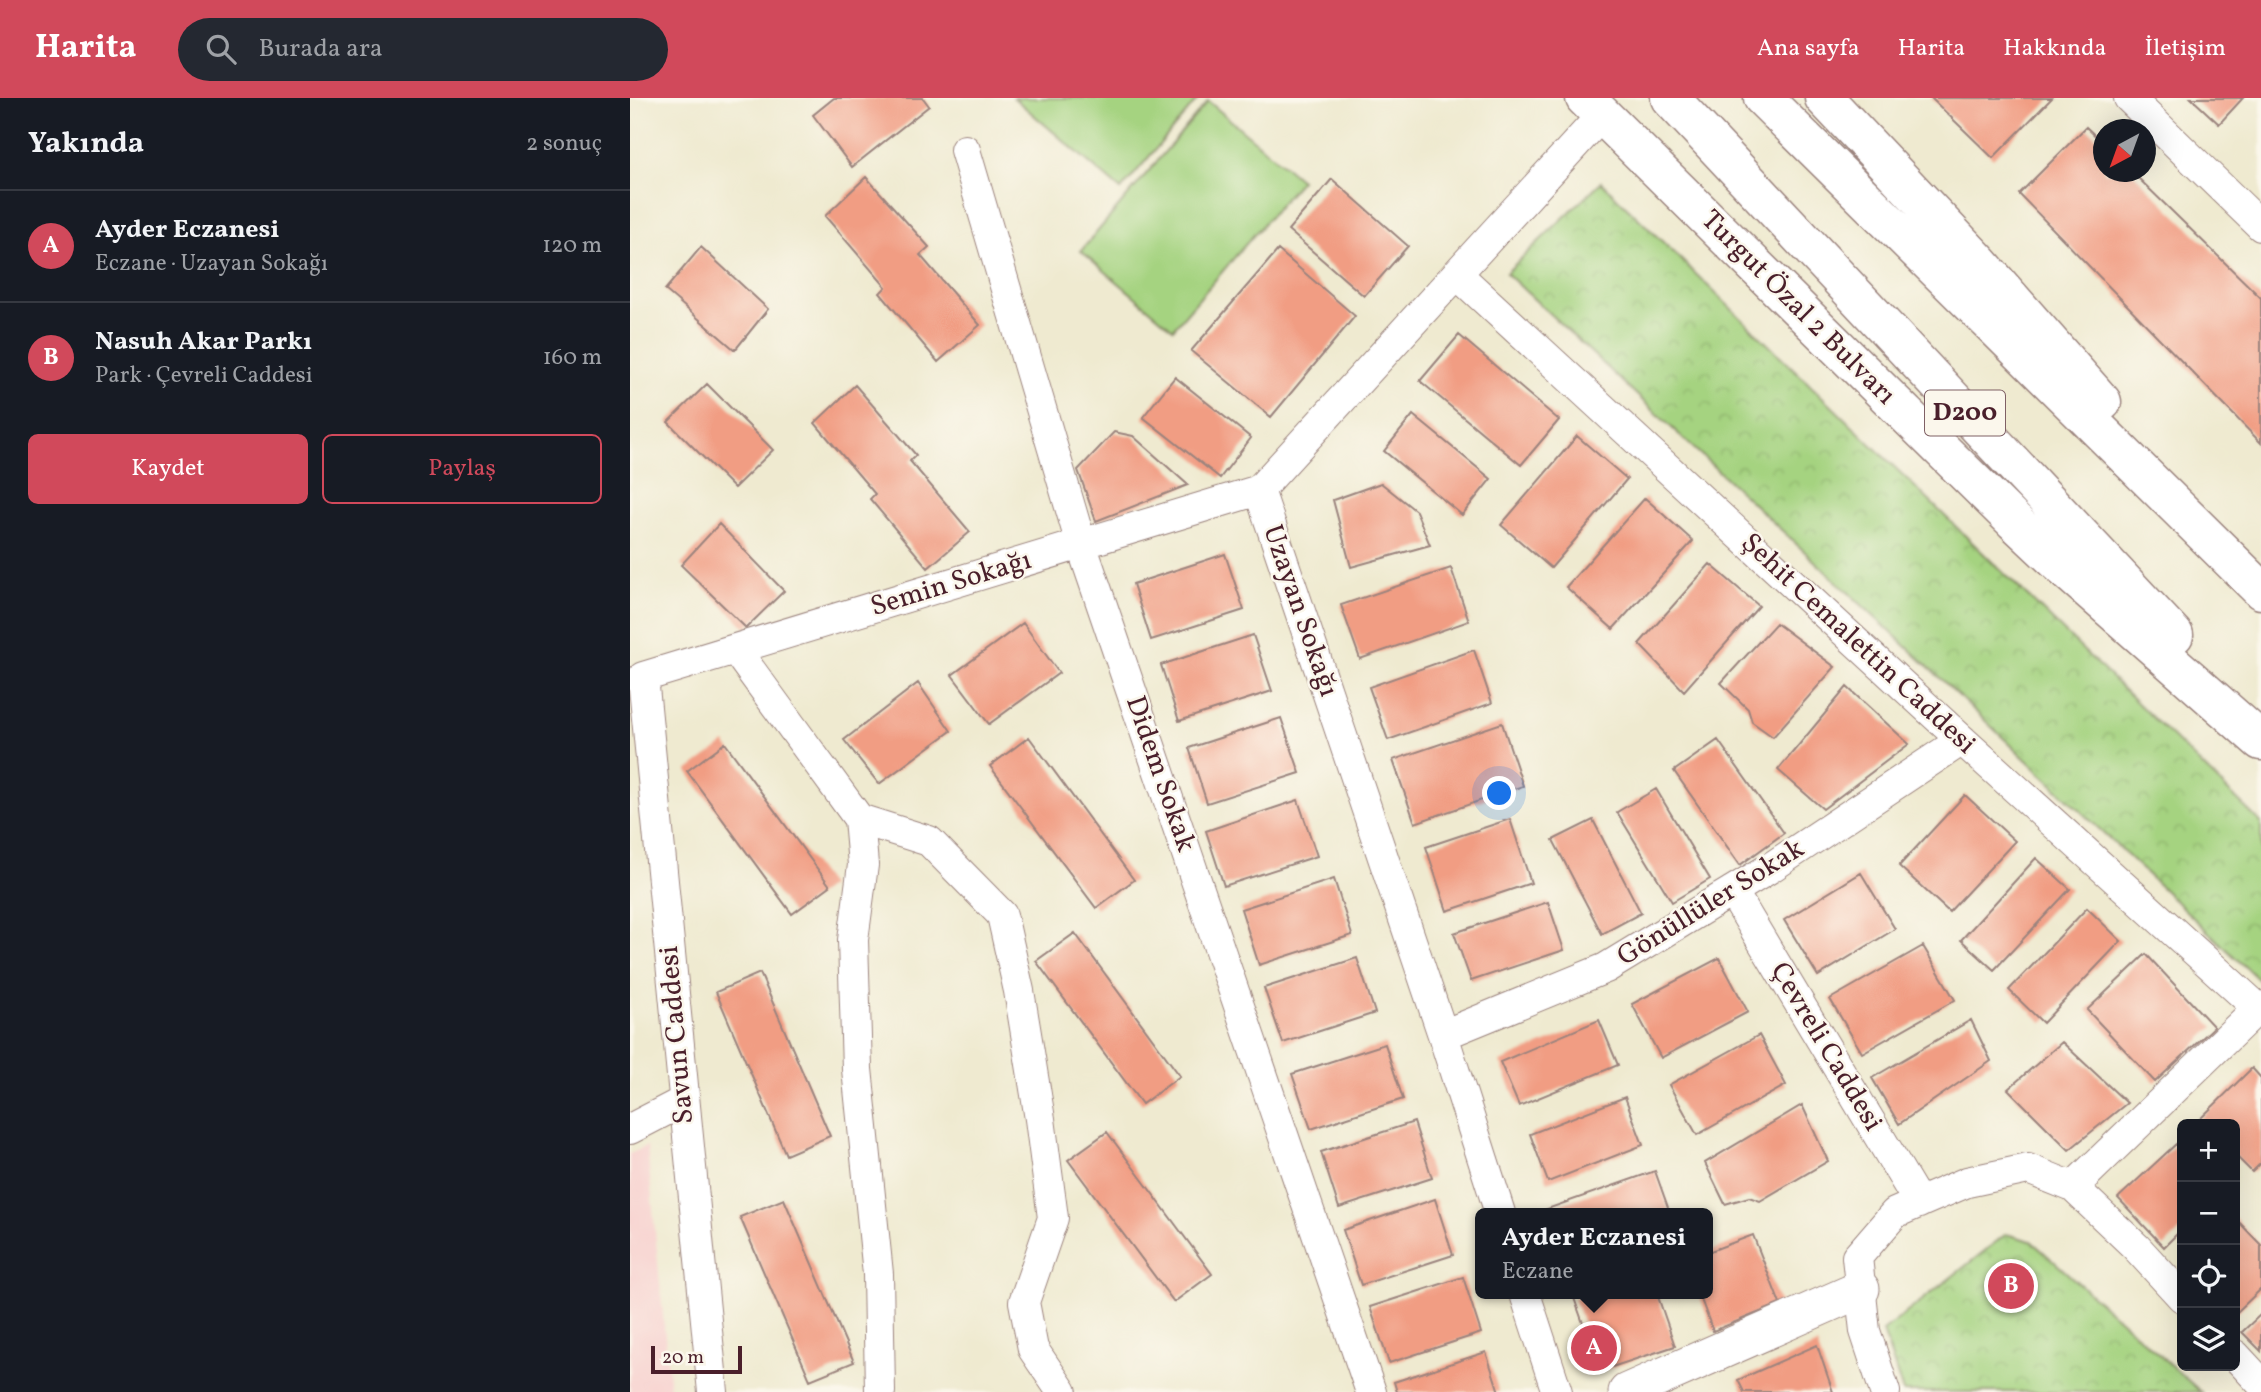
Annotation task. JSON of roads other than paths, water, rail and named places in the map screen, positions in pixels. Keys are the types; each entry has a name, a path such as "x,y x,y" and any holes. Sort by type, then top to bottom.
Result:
{"highway":[{"name":"Turgut Özal 2 Bulvarı","path":"1670,98 2261,727"},
{"name":"D200","path":"1763,98 2261,588"},
{"name":"D200","path":"1824,98 2039,329 2261,588"},
{"name":"Turgut Özal 2 Bulvarı","path":"1593,107 2014,521 2261,741"}],"street":[{"path":"2129,98 2261,226"},
{"name":"Uzayan Sokağı","path":"1498,1208 1443,1035 1259,490 1458,275 1593,107"},
{"name":"Didem Sokak","path":"965,150 1081,544 1371,1392"},
{"name":"Şehit Cemalettin Caddesi","path":"1458,275 1962,740 2260,1010"},
{"name":"Semin Sokağı","path":"643,677 1259,490"},
{"path":"735,649 859,819 863,865 853,940 857,1069 878,1274 880,1392"},
{"name":"Savun Caddesi","path":"643,677 713,1392"},
{"name":"Gönüllüler Sokak","path":"1443,1035 1606,968 1770,868 1962,740"},
{"path":"859,819 929,841 1002,915 1019,991 1053,1218 1024,1303 1033,1349 1062,1392"},
{"name":"Çevreli Caddesi","path":"1732,891 1919,1203"},
{"path":"2073,1186 2260,1010"},
{"path":"630,1129 684,1101"},
{"path":"1885,1392 1865,1331 1857,1257 1895,1213 1967,1182 2028,1169 2073,1186 2177,1292"},
{"path":"1626,1392 1861,1289"},
{"path":"1527,1299 1557,1392"},
{"path":"2240,1360 2261,1383"}],"place":[{"name":"Nasuh Akar Parkı","path":"2011,1286"},
{"name":"Ayder Eczanesi","path":"1594,1348"}]}
